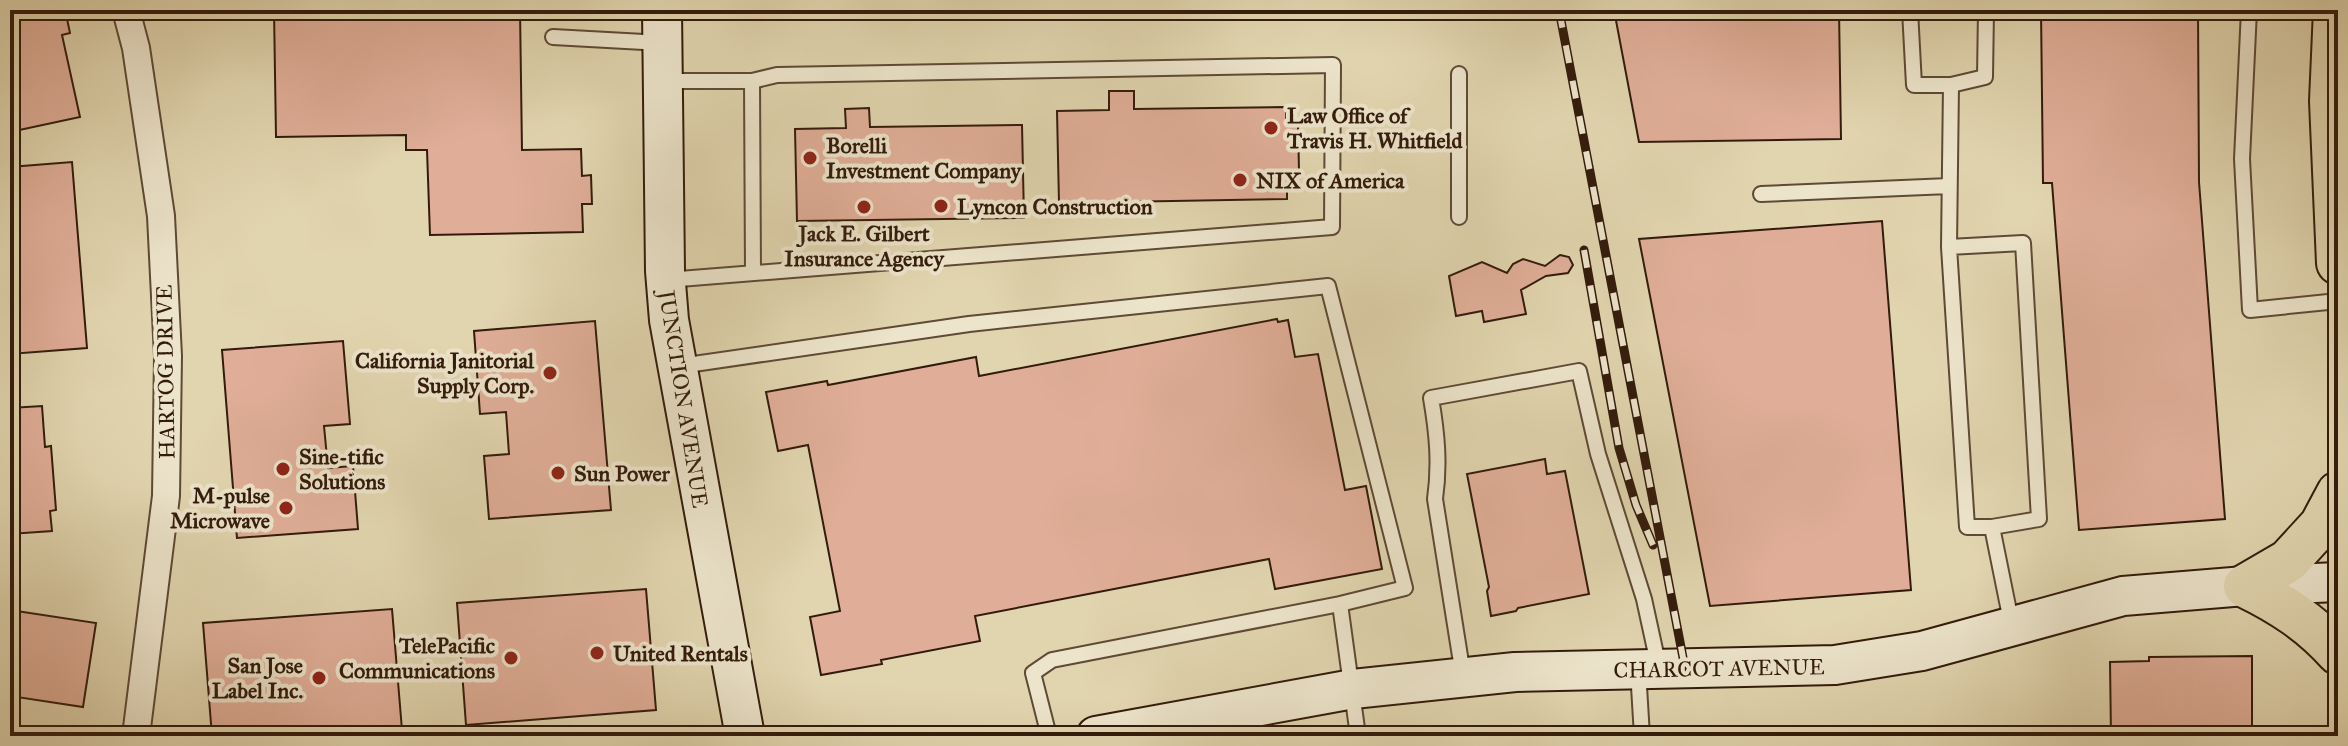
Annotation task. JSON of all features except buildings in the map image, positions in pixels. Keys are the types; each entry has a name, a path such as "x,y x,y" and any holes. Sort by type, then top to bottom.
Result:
{"main road":[{"path":"2335,10 2331,101 2338,263"},
{"name":"JUNCTION AVENUE","path":"662,27 666,280 676,367 745,736"},
{"path":"2245,586 2288,561 2321,525 2338,493"},
{"name":"CHARCOT AVENUE","path":"1096,736 1353,689 1515,672 1835,665 1922,651 2123,596 2338,582"},
{"path":"2245,586 2284,605 2317,630 2338,653"}],"street":[{"name":"HARTOG DRIVE","path":"126,10 136,48 161,216 168,356 165,511 136,736"}],"lane":[{"path":"1910,10 1914,85 1951,85 1985,77 1986,10"},
{"path":"2249,10 2242,159 2250,310 2338,301"},
{"path":"553,37 662,27"},
{"path":"663,81 752,81 777,75 1333,65 1332,227 666,280"},
{"path":"1459,74 1459,217"},
{"path":"752,81 753,273"},
{"path":"1949,247 2023,243 2039,519 1992,527 1967,527 1949,247 1951,85"},
{"path":"1761,194 1949,186"},
{"path":"676,367 969,324 1328,286 1405,588 1340,604 1052,660 1033,673 1049,736"},
{"path":"1463,677 1435,499 1439,475 1438,444 1431,398 1579,371 1598,454 1644,599 1648,669 1642,736"},
{"path":"1992,527 2012,626"},
{"path":"1340,604 1358,736"}],"railway":[{"path":"1559,10 1685,668"},
{"path":"1584,250 1619,448 1636,505 1653,545"}],"place":[{"name":"Law Office of Travis H. Whitfield","path":"1271,128"},
{"name":"Borelli Investment Company","path":"810,158"},
{"name":"NIX of America","path":"1240,180"},
{"name":"Lyncon Construction","path":"941,206"},
{"name":"Jack E. Gilbert Insurance Agency","path":"864,207"},
{"name":"California Janitorial Supply Corp.","path":"550,373"},
{"name":"Sine-tific Solutions","path":"283,469"},
{"name":"Sun Power","path":"558,473"},
{"name":"M-pulse Microwave","path":"286,508"},
{"name":"United Rentals","path":"597,653"},
{"name":"TelePacific Communications","path":"511,658"},
{"name":"San Jose Label Inc.","path":"319,678"}]}
